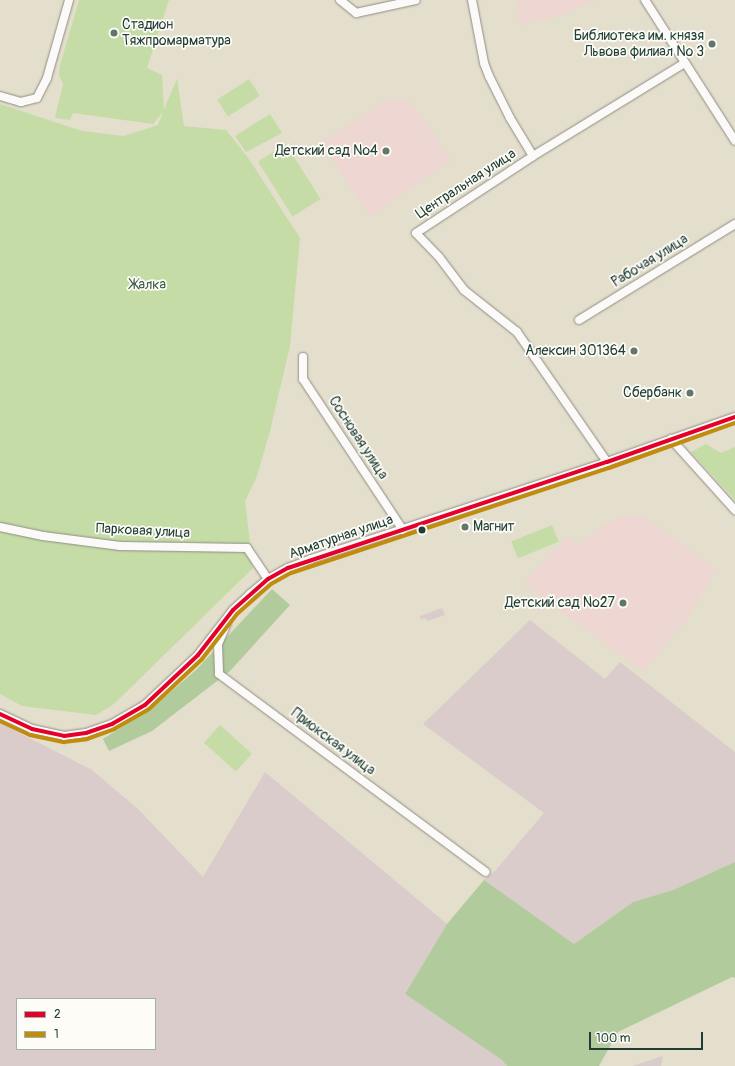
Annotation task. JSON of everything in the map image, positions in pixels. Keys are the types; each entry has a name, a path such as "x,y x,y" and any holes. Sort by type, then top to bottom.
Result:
{"street":[{"path":"0,96 21,102 37,98 47,78 68,0"},
{"path":"340,0 356,13 414,0"},
{"path":"472,0 484,63 489,76 510,118 533,156"},
{"path":"645,0 735,142"},
{"name":"Центральная улица","path":"608,462 517,332 464,290 439,257 416,233 533,156 685,62"},
{"name":"Рабочая улица","path":"579,320 735,224"},
{"name":"Сосновая улица","path":"303,357 303,379 403,530"},
{"name":"Арматурная улица","path":"0,714 32,729 64,736 86,733 112,724 145,705 187,666 198,655 233,610 268,579 311,559 608,462 735,417"},
{"path":"671,439 735,510"},
{"name":"Парковая улица","path":"0,527 43,536 120,546 247,548 268,579"},
{"name":"Приокская улица","path":"233,610 218,644 219,674 486,872"}],"shaded area":[{"path":"516,0 596,0 552,18 520,25"},
{"name":"Детский сад №4","path":"389,99 408,99 451,160 370,217 321,142"},
{"name":"Детский сад №27","path":"624,516 643,516 716,569 684,625 681,624 644,672 523,583 568,537 579,545 606,523"},
{"path":"442,608 445,615 427,621 425,618 421,620 420,616"},
{"path":"530,620 605,679 620,662 735,752 735,862 673,890 633,902 574,944 484,880 495,871 544,813 423,724"},
{"path":"0,723 92,770 138,809 203,877 265,772 447,924 405,994 502,1060 507,1066 0,1066"},
{"path":"663,1056 661,1066 632,1066"}],"green space":[{"name":"Жалка","path":"79,0 169,0 147,68 162,75 164,109 177,79 184,126 226,130 249,159 300,238 290,346 270,431 257,476 245,501 253,568 114,704 96,715 22,706 0,694 0,104 82,131 124,136 158,125 163,112 153,124 73,113 70,120 55,118 63,84 59,75 60,65"},
{"path":"249,79 260,96 228,116 217,100"},
{"path":"270,114 282,133 246,152 235,136"},
{"path":"286,144 320,199 292,217 258,161"},
{"path":"706,444 721,453 735,447 735,500 691,452"},
{"path":"552,525 559,542 518,558 511,541"},
{"path":"272,589 290,605 230,671 152,731 109,751 103,739 153,707 196,670"},
{"path":"220,725 252,754 236,772 204,743"},
{"path":"735,862 735,978 732,977 618,1032 599,1066 507,1066 502,1060 405,994 447,924 484,880 574,944 633,902 673,890"}],"transit line":[{"name":"2","path":"0,714 32,729 64,736 86,733 112,724 145,705 198,655 233,610 268,579 288,568 607,462 735,417"},
{"name":"1","path":"0,721 30,735 64,742 87,739 114,729 149,709 202,659 237,614 271,584 291,573 609,468 735,423"}],"place":[{"name":"Стадион Тяжпромарматура","path":"114,33"},
{"name":"Библиотека им. князя Львова филиал № 3","path":"712,44"},
{"name":"Детский сад №4","path":"386,151"},
{"name":"Алексин 301364","path":"634,351"},
{"name":"Сбербанк","path":"690,393"},
{"name":"Магнит","path":"465,527"},
{"name":"Детский сад №27","path":"623,603"}]}
